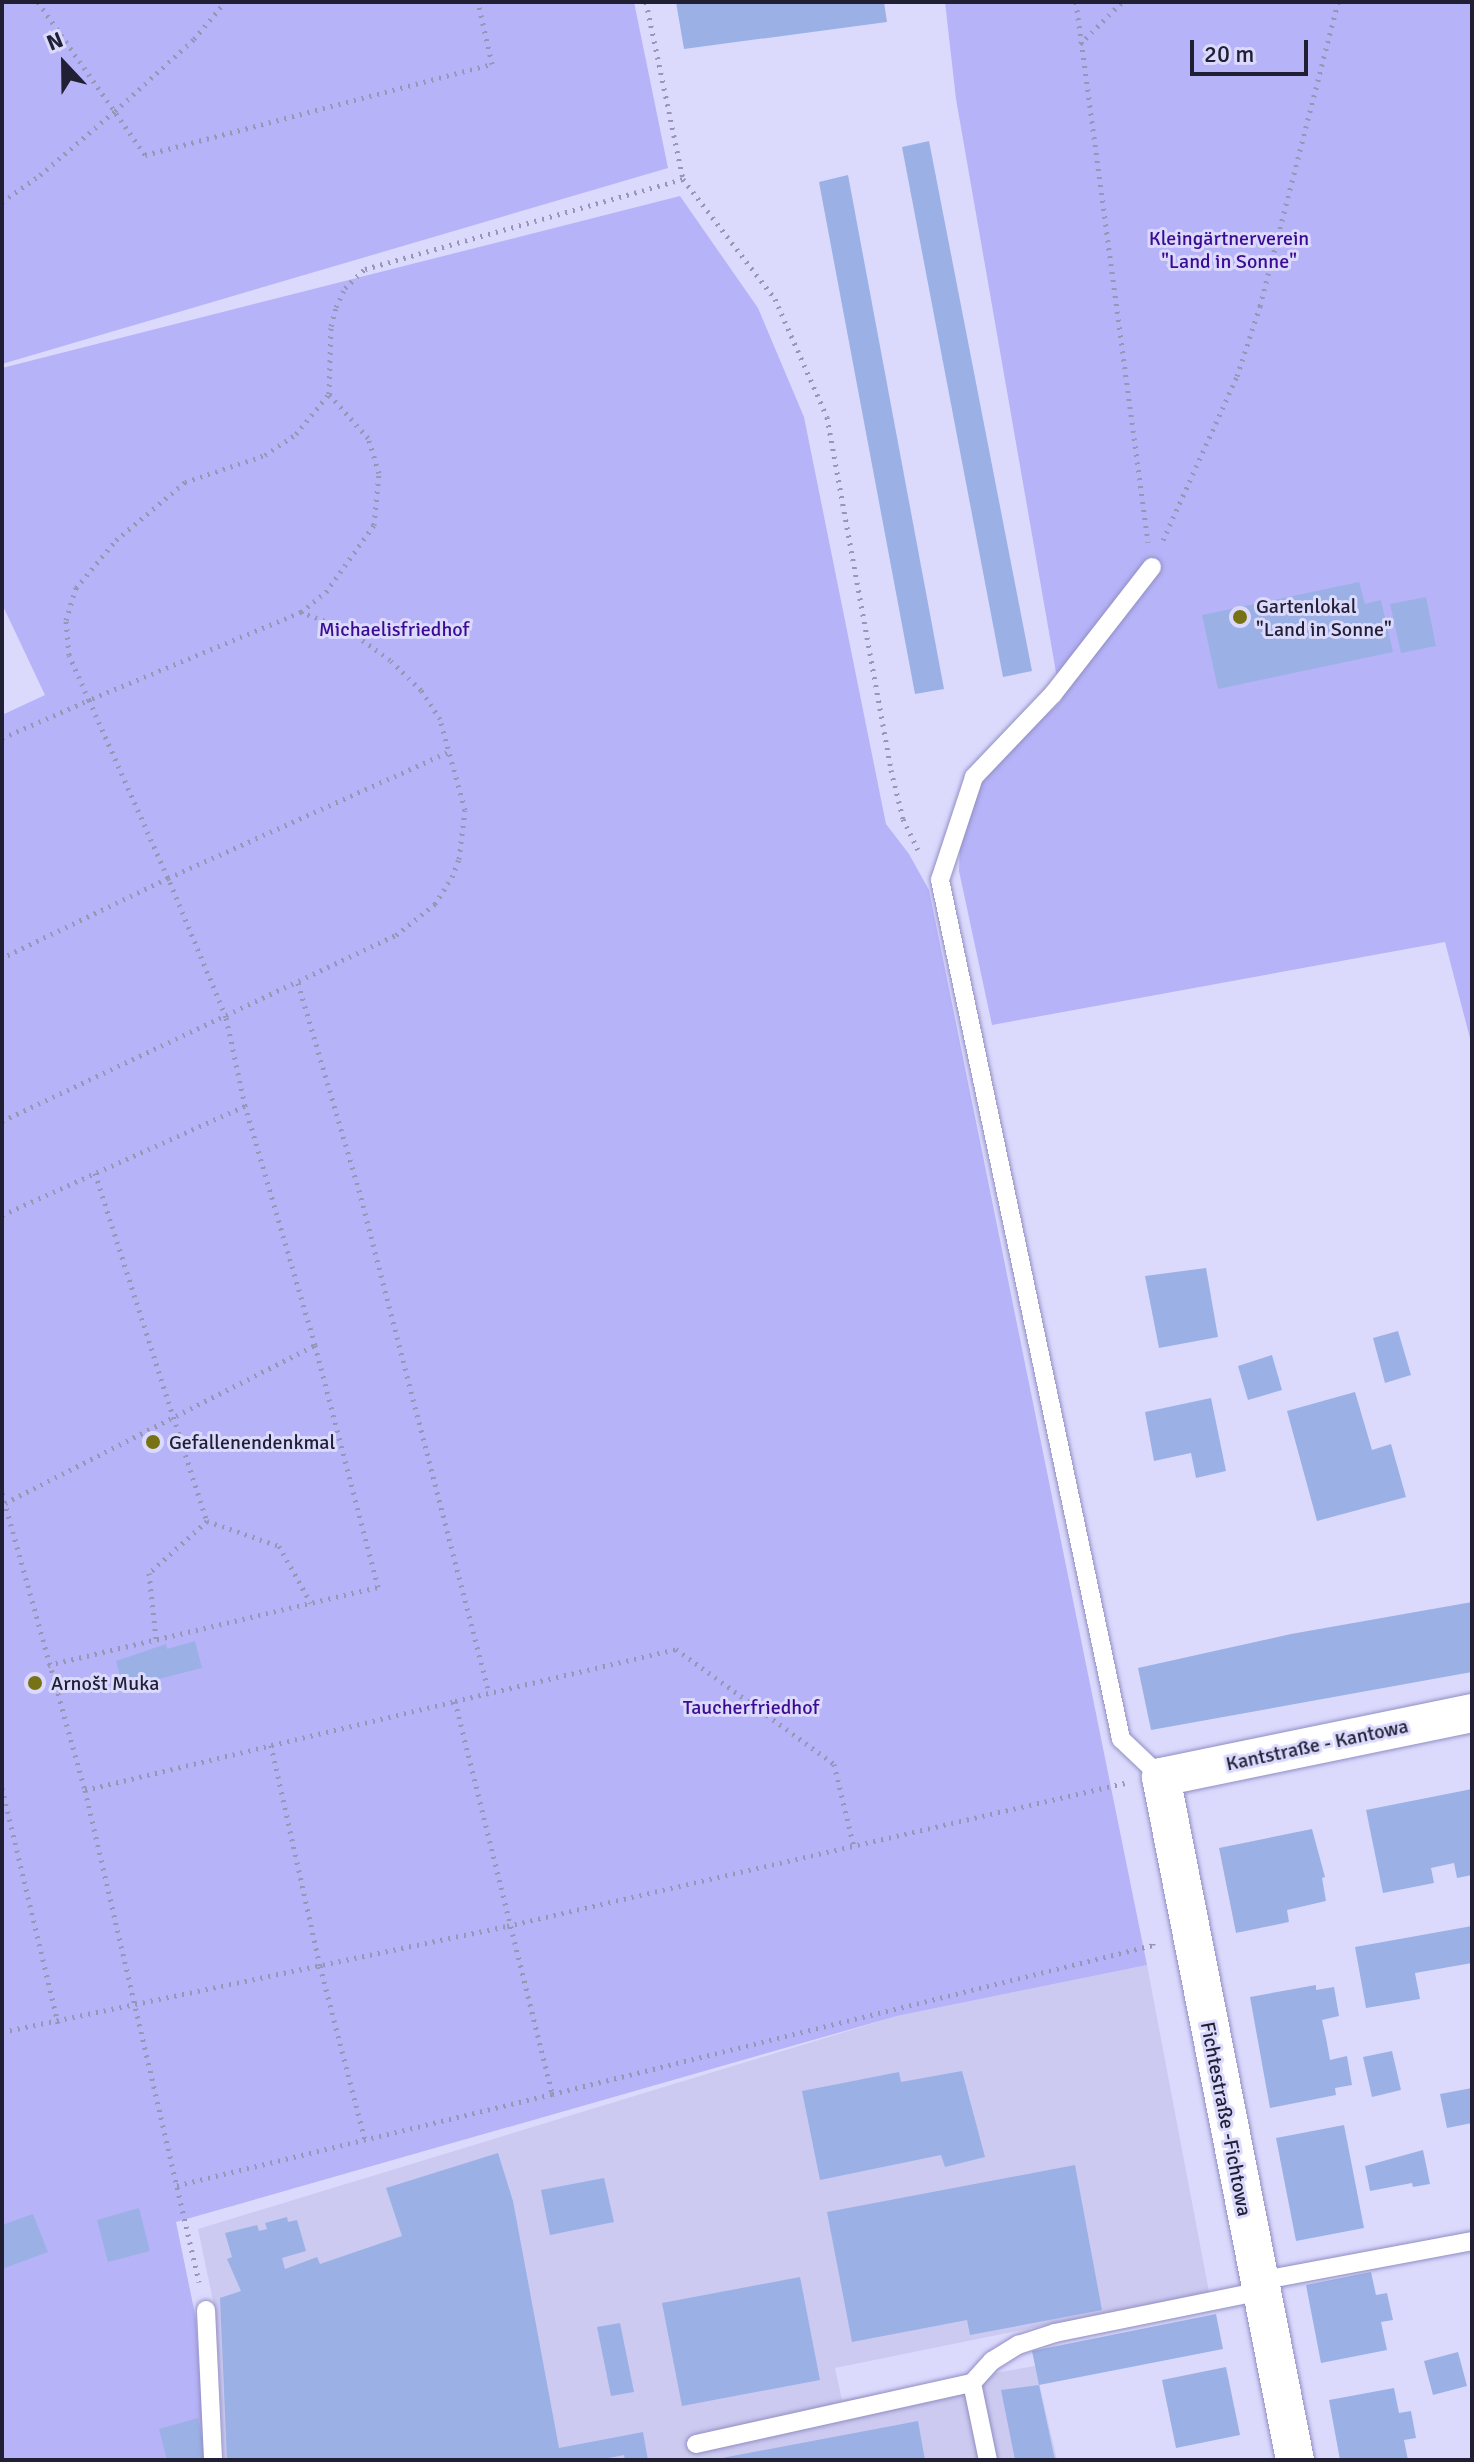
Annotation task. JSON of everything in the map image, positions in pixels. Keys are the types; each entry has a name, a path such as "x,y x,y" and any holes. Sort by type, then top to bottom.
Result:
{"street":[{"name":"Kantstraße - Kantowa","path":"1161,1777 1472,1713"},
{"name":"Fichtestraße -Fichtowa","path":"1161,1777 1295,2460"}],"lane":[{"path":"1152,567 1053,694 974,777 940,880 1121,1739 1161,1777"},
{"path":"696,2444 972,2383 992,2361 1018,2345 1055,2333 1472,2241"},
{"path":"206,2310 213,2460"},
{"path":"972,2383 988,2460"}],"path":[{"path":"38,2 145,155 492,64 478,2"},
{"path":"2,202 40,175 115,111 194,39 225,2"},
{"path":"646,2 683,179 775,299 827,417 903,819 918,850 940,880"},
{"path":"1076,2 1152,567"},
{"path":"1080,44 1122,2"},
{"path":"1152,567 1237,376 1256,320 1338,2"},
{"path":"48,1665 378,1587 315,1345 245,1106 226,1017 69,655 66,620 76,588 116,540 185,482 265,455 296,434 329,394 331,326 336,307 345,288 365,269 683,179"},
{"path":"2,738 301,612 326,592 374,525 379,473 368,438 329,394"},
{"path":"2,1121 396,935 435,904 452,877 464,835 465,810 440,719 428,699 390,660 347,629 301,612"},
{"path":"2,958 168,878 450,751"},
{"path":"298,983 359,1190 489,1693"},
{"path":"2,1215 245,1106"},
{"path":"95,1173 176,1416 207,1521"},
{"path":"5,1503 315,1345"},
{"path":"2,1493 85,1790 206,2310"},
{"path":"207,1521 279,1546 311,1603"},
{"path":"156,1639 149,1573 207,1521"},
{"path":"85,1790 676,1649 834,1764 854,1847"},
{"path":"455,1701 507,1926 552,2094"},
{"path":"271,1745 320,1966 365,2140"},
{"path":"2,2032 58,2023 507,1926 1161,1777"},
{"path":"1120,1784 1123,1798"},
{"path":"2,1789 58,2023"},
{"path":"176,2186 1153,1945 1150,1930"}],"shaded area":[{"path":"1147,1965 1209,2292 835,2368 842,2400 1035,2366 1057,2460 224,2460 216,2315 198,2229 897,2016"}],"green space":[{"path":"2,2 634,2 668,168 2,364"},
{"name":"Kleingärtnerverein \"Land in Sonne\"","path":"945,2 1472,2 1472,1046 1445,942 992,1025 959,871 960,839 980,779 1061,701 956,99"},
{"path":"680,196 758,308 804,417 886,824 909,854 929,890 1147,1965 897,2016 176,2222 196,2319 205,2460 2,2460 2,715 45,695 2,604 2,368"}],"building":[{"path":"676,2 884,2 887,22 684,49"},
{"path":"929,141 1032,671 1003,677 902,147"},
{"path":"848,175 944,689 915,694 819,182"},
{"path":"1359,582 1365,604 1381,600 1393,652 1218,689 1202,615"},
{"path":"1426,597 1436,646 1401,653 1390,604"},
{"path":"1206,1268 1218,1337 1159,1348 1145,1276"},
{"path":"1398,1331 1411,1375 1385,1383 1373,1338"},
{"path":"1272,1355 1282,1390 1248,1400 1238,1366"},
{"path":"1355,1392 1372,1450 1391,1444 1406,1497 1317,1521 1287,1411"},
{"path":"1211,1398 1226,1471 1196,1478 1191,1453 1154,1461 1145,1412"},
{"path":"1472,1602 1472,1672 1151,1730 1138,1668 1291,1634"},
{"path":"195,1641 202,1668 123,1688 116,1661 166,1644 167,1649"},
{"path":"1472,1789 1472,1875 1457,1878 1454,1863 1431,1868 1434,1883 1383,1893 1366,1810"},
{"path":"1312,1829 1325,1877 1322,1878 1326,1901 1287,1910 1289,1922 1236,1933 1219,1848"},
{"path":"1472,1926 1472,1963 1415,1973 1420,1999 1366,2008 1355,1947"},
{"path":"1316,1985 1316,1990 1334,1987 1339,2016 1322,2020 1330,2060 1347,2056 1352,2085 1335,2088 1336,2095 1270,2108 1250,1997"},
{"path":"1392,2051 1401,2090 1372,2097 1363,2057"},
{"path":"962,2071 985,2157 945,2167 941,2155 820,2180 802,2091 899,2072 901,2082"},
{"path":"1472,2088 1472,2123 1447,2128 1440,2094"},
{"path":"1344,2125 1364,2228 1296,2241 1276,2138"},
{"path":"1423,2150 1430,2184 1413,2187 1412,2183 1370,2191 1365,2166"},
{"path":"498,2153 513,2201 559,2448 643,2432 648,2460 625,2460 624,2455 598,2460 227,2460 220,2298 241,2291 227,2259 232,2257 225,2233 257,2225 259,2231 267,2229 265,2223 287,2217 288,2222 297,2220 306,2251 282,2258 285,2269 317,2257 320,2264 402,2236 386,2188"},
{"path":"1075,2165 1102,2310 970,2335 967,2320 852,2342 827,2212"},
{"path":"604,2178 614,2222 550,2235 541,2190"},
{"path":"139,2208 150,2251 108,2262 97,2220"},
{"path":"33,2214 48,2252 2,2269 2,2225"},
{"path":"1371,2272 1376,2295 1387,2293 1393,2320 1381,2322 1387,2350 1321,2363 1306,2285"},
{"path":"800,2277 820,2380 682,2406 662,2303"},
{"path":"1216,2314 1223,2349 1039,2385 1032,2351"},
{"path":"620,2323 634,2392 611,2396 597,2327"},
{"path":"1458,2352 1467,2386 1433,2395 1424,2361"},
{"path":"1226,2367 1240,2435 1176,2448 1162,2380"},
{"path":"1039,2385 1055,2460 1015,2460 1001,2390"},
{"path":"1394,2388 1399,2413 1411,2411 1416,2438 1404,2440 1408,2460 1340,2460 1329,2400"},
{"path":"198,2418 206,2460 167,2460 159,2429"},
{"path":"918,2421 925,2460 717,2460 717,2459"}],"place":[{"name":"Gartenlokal \"Land in Sonne\"","path":"1240,617"},
{"name":"Gefallenendenkmal","path":"153,1442"},
{"name":"Arnošt Muka","path":"35,1683"}],"park label":[{"name":"Michaelisfriedhof","path":"394,629"},
{"name":"Taucherfriedhof","path":"751,1707"}]}
